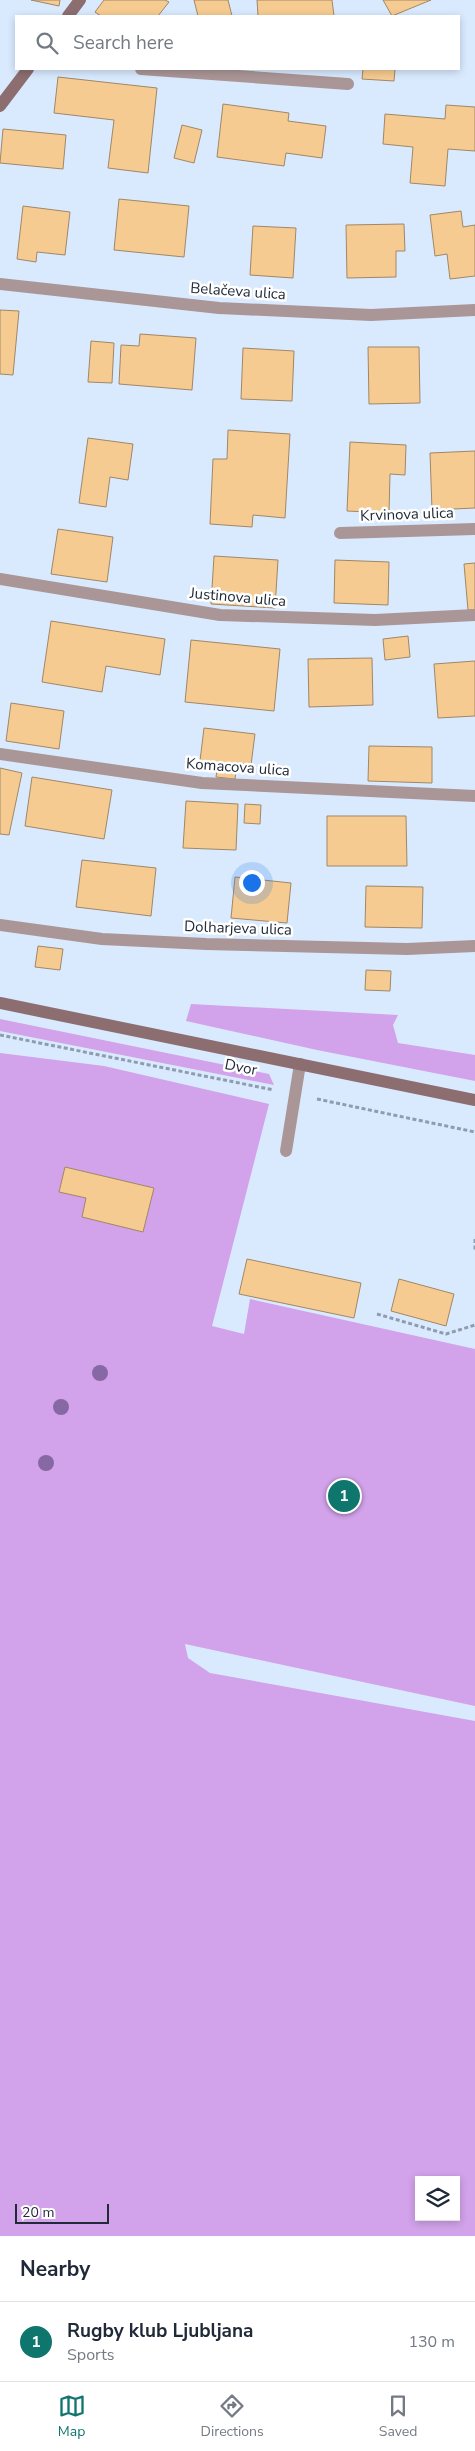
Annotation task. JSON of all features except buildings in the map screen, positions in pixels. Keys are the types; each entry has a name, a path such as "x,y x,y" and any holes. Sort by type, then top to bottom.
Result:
{"street":[{"path":"69,15 80,0"},
{"path":"0,106 27,70"},
{"path":"155,70 348,84"},
{"name":"Belačeva ulica","path":"0,284 218,308 371,315 475,310"},
{"name":"Krvinova ulica","path":"340,533 475,529"},
{"name":"Justinova ulica","path":"0,579 220,615 376,620 475,616"},
{"name":"Komacova ulica","path":"0,754 202,783 475,796"},
{"name":"Dolharjeva ulica","path":"0,925 102,939 206,944 407,949 475,946"},
{"name":"Dvor","path":"0,1003 475,1100"},
{"path":"286,1151 300,1064"}],"path":[{"name":"Dvor","path":"0,1035 475,1132"},
{"path":"475,1239 475,1250"},
{"path":"377,1314 446,1334 475,1325"}],"shaded area":[{"path":"191,1004 398,1015 393,1025 398,1043 475,1055 475,1081 317,1050 186,1021"},
{"path":"0,1019 269,1074 274,1085 0,1031"},
{"path":"0,1053 104,1066 269,1104 212,1326 244,1334 250,1299 475,1349 475,1706 185,1644 188,1658 210,1673 475,1721 475,2236 0,2236"}],"place":[{"name":"Rugby klub Ljubljana","path":"344,1496"}]}
